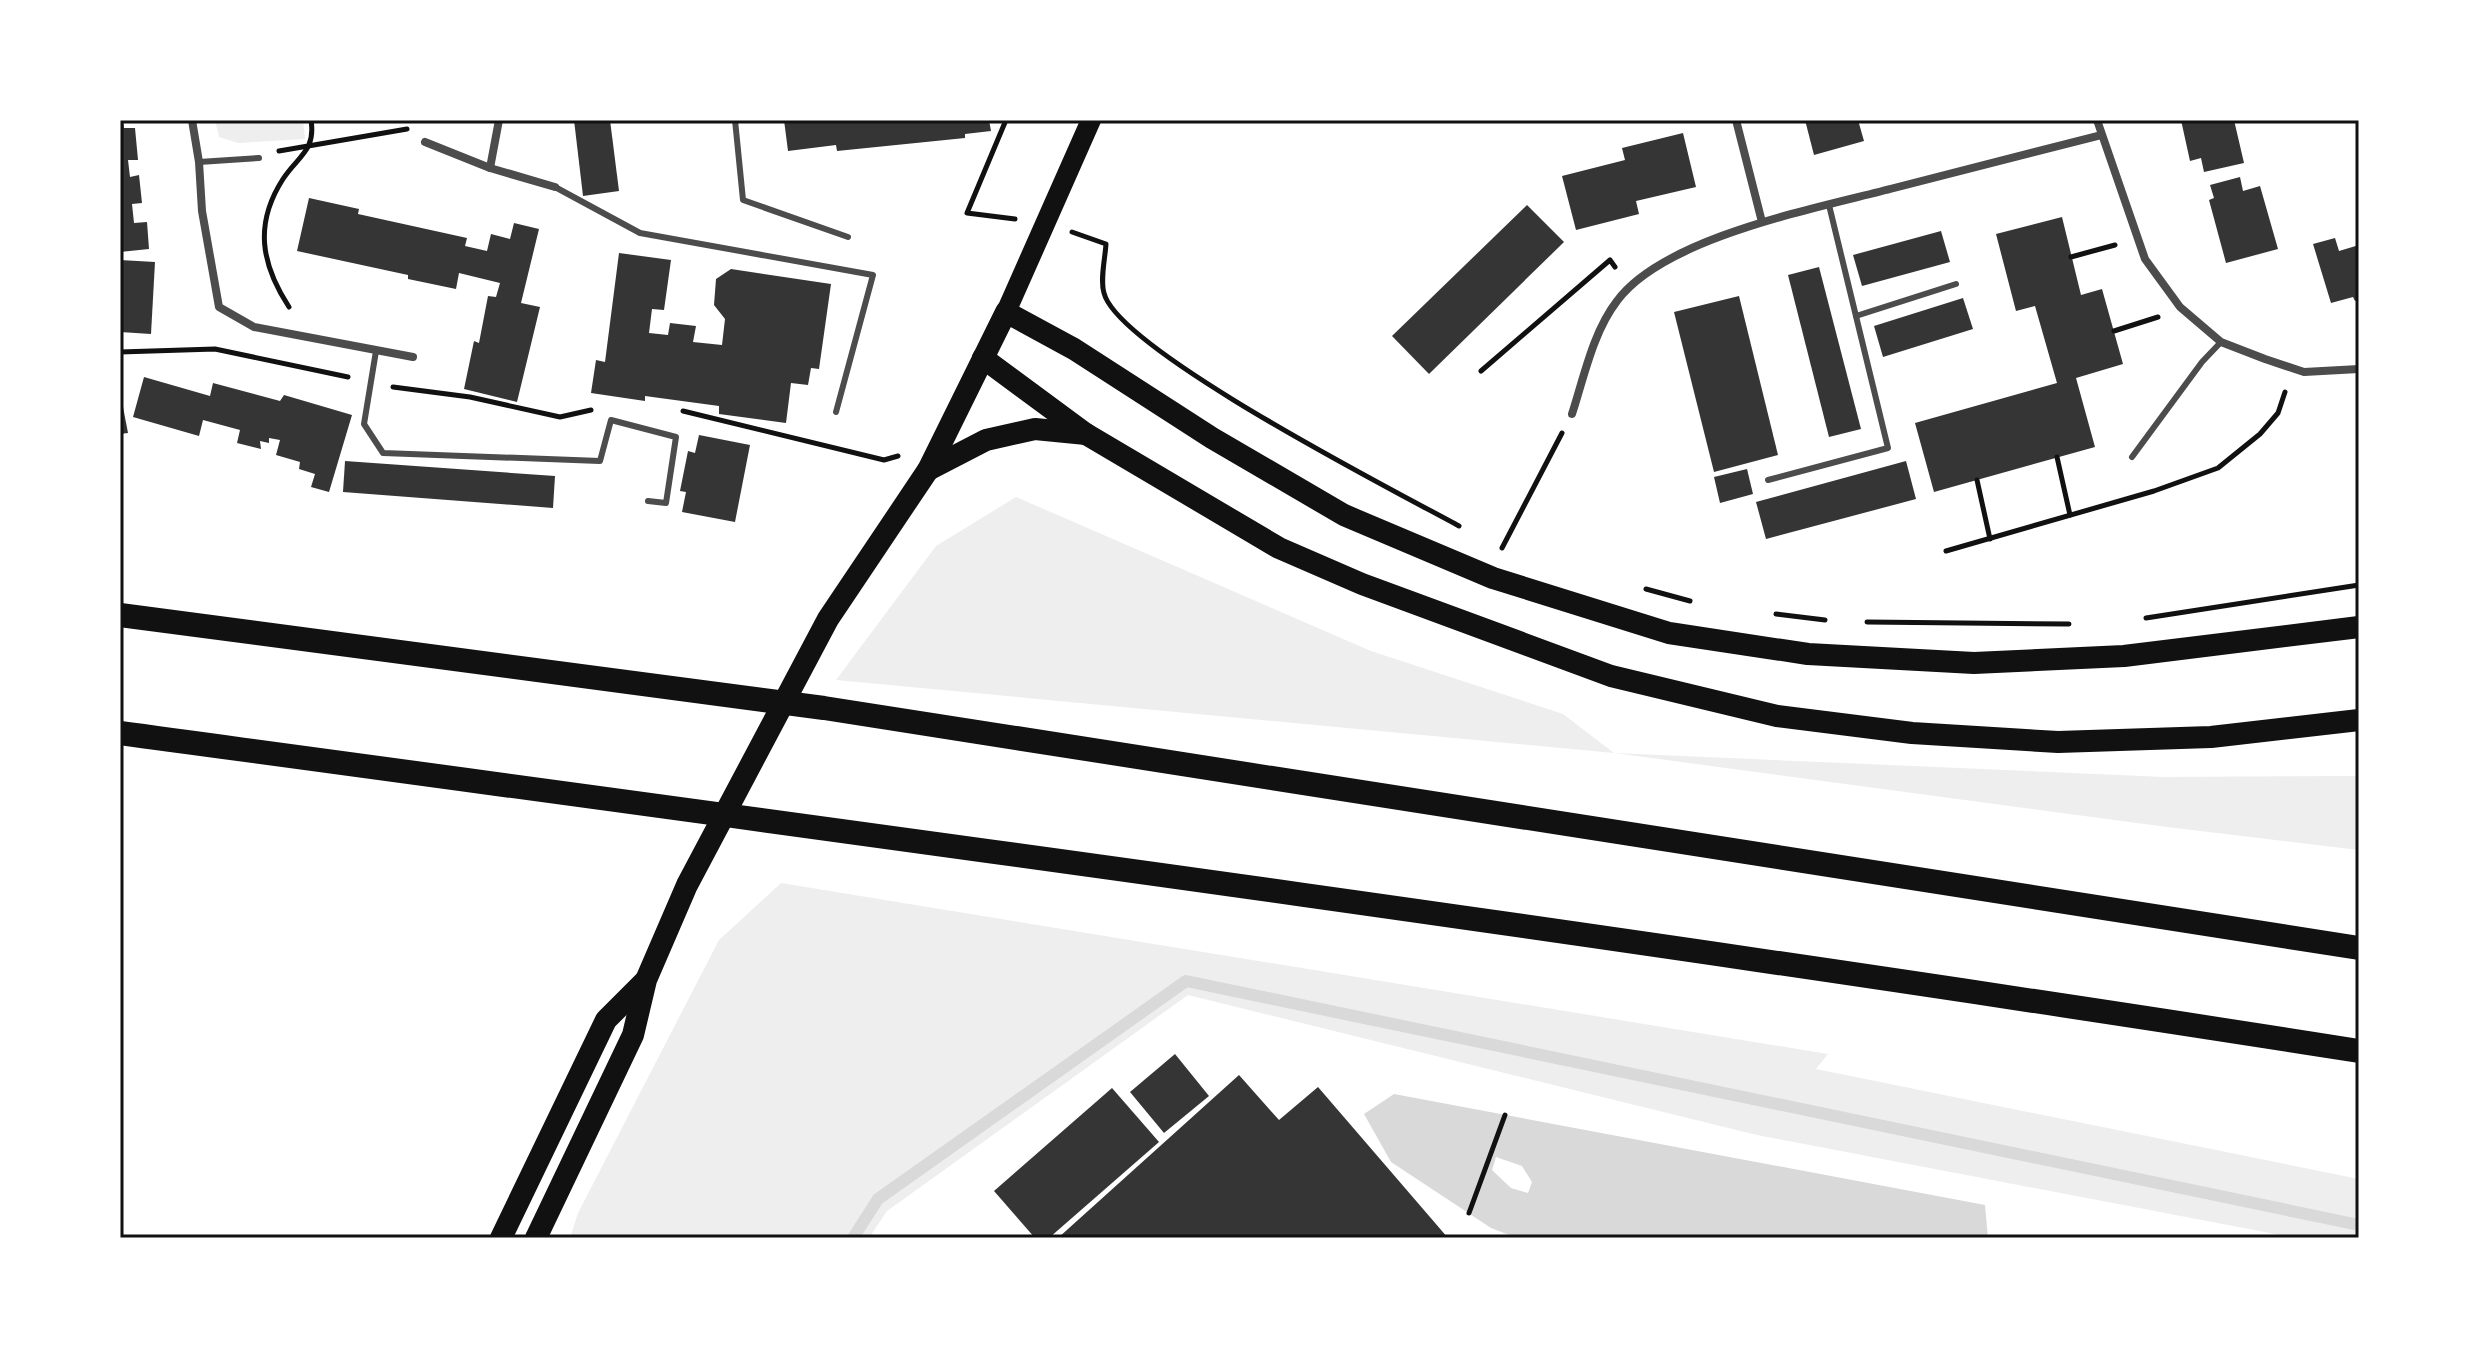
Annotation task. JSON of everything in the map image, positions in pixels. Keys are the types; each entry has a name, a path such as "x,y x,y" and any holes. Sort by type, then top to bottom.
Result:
{"highway":[{"path":"536,1238 633,1035 646,980 687,885 828,619 928,470 1006,312 1074,349 1212,438 1344,515 1493,578 1669,633 1808,654 1974,663 2124,656 2359,627"},
{"path":"983,358 1086,434 1279,548 1362,584 1611,676 1777,716 1912,733 2058,742 2211,737 2359,720"},
{"path":"928,470 986,440 1035,429 1086,434"},
{"path":"120,615 824,708 2359,948"},
{"path":"120,733 1999,994 2359,1051"},
{"path":"501,1238 606,1020 646,980"}],"main road":[{"path":"1006,312 1091,120"}],"street":[{"path":"192,120 202,211 219,307 254,327 413,357"},
{"path":"490,168 499,120"},
{"path":"1736,120 1762,222"},
{"path":"2097,120 2145,259 2180,307 2221,342 2304,372 2359,369"},
{"path":"1572,414 1600,333 1616,301 1643,273 1688,250 1762,222 2101,135"},
{"path":"425,142 490,168 555,187"}],"lane":[{"path":"735,120 743,200 848,237"},
{"path":"199,162 259,158"},
{"path":"555,187 640,233 873,275 836,412"},
{"path":"1768,480 1888,448 1829,205"},
{"path":"1856,316 1956,284"},
{"path":"2132,457 2202,362 2221,342"},
{"path":"376,351 364,424 383,453 600,461 611,420 676,437 666,503 648,501"}],"path":[{"path":"294,335 293,315 274,284 263,253 268,214 283,180 310,146 314,134 311,120"},
{"path":"1006,120 967,213 1044,223 1106,244 1104,294 1128,328 1258,416 1461,527"},
{"path":"259,158 268,153 420,127 425,142"},
{"path":"2071,257 2116,245"},
{"path":"1481,371 1610,260 1630,287"},
{"path":"2114,331 2162,315"},
{"path":"120,352 215,349 406,389"},
{"path":"1946,551 2188,480 2218,468 2260,434 2278,413 2285,392"},
{"path":"1516,553 1501,549 1572,414"},
{"path":"2057,457 2070,515"},
{"path":"1977,480 1990,539"},
{"path":"2139,619 2359,585"},
{"path":"1636,586 1695,603"},
{"path":"1767,612 1839,622"},
{"path":"1855,622 2076,624"},
{"path":"1469,1213 1505,1115"}],"shaded area":[{"path":"215,120 303,120 305,139 238,143 219,137"},
{"path":"1016,497 1371,651 1563,714 1614,753 836,680 936,546"},
{"path":"1614,753 2164,777 2359,776 2359,850 2167,827"},
{"path":"781,883 1828,1054 1816,1069 2359,1179 2359,1238 2296,1238 1757,1135 1188,995 887,1211 869,1238 570,1238 578,1213 719,940"},
{"path":"1394,1094 1985,1205 1988,1238 1517,1238 1491,1228 1391,1162 1364,1114","holes":["1496,1157 1522,1166 1532,1182 1528,1193 1511,1188 1492,1170"]}],"building":[{"path":"120,120 123,120 124,128 135,128 138,160 128,160 130,177 139,175 142,203 132,204 134,223 147,222 149,249 120,252"},
{"path":"574,120 610,120 619,191 583,196"},
{"path":"784,120 989,120 991,131 965,134 965,138 837,151 836,145 788,151"},
{"path":"1805,120 1858,120 1864,141 1814,155"},
{"path":"2181,120 2234,120 2244,163 2204,172 2201,158 2190,161"},
{"path":"1683,133 1696,187 1636,201 1639,214 1576,230 1562,176 1625,160 1622,148"},
{"path":"2240,177 2243,191 2260,186 2278,249 2226,263 2209,200 2214,198 2210,185"},
{"path":"309,198 359,209 358,214 467,238 465,246 487,251 491,234 510,239 514,223 539,229 521,303 540,307 517,402 464,389 474,341 479,343 488,296 496,297 500,283 459,273 456,289 408,279 408,275 297,251"},
{"path":"1527,205 1564,242 1429,374 1392,336"},
{"path":"2062,217 2081,295 2102,289 2123,364 2076,378 2095,447 1934,492 1915,423 2057,383 2035,306 2016,311 1996,234"},
{"path":"1941,231 1950,262 1862,286 1853,255"},
{"path":"2335,238 2339,251 2359,245 2359,299 2355,301 2353,297 2331,303 2313,244"},
{"path":"619,253 671,260 664,310 652,309 649,333 668,335 670,323 696,326 693,342 722,345 725,319 714,305 716,279 731,269 831,284 819,369 811,368 808,385 791,383 786,423 719,414 719,406 645,396 645,401 591,393 596,360 605,362"},
{"path":"120,260 155,262 151,334 120,332"},
{"path":"1819,267 1861,429 1829,437 1788,275"},
{"path":"1739,296 1778,455 1714,472 1674,312"},
{"path":"1963,298 1973,329 1883,357 1874,326"},
{"path":"144,377 210,396 213,383 280,401 284,395 352,415 329,492 311,487 315,474 299,469 300,462 276,455 280,440 269,438 269,443 260,441 261,449 237,443 240,430 203,420 199,436 133,417"},
{"path":"120,391 128,433 120,434"},
{"path":"699,435 750,445 735,522 682,512 686,492 680,491 688,451 695,453"},
{"path":"345,461 555,476 553,508 343,492"},
{"path":"1906,461 1916,499 1766,539 1756,502"},
{"path":"1747,469 1753,494 1720,503 1714,477"},
{"path":"1175,1054 1209,1096 1164,1133 1130,1092"},
{"path":"1239,1075 1279,1120 1318,1087 1448,1238 1058,1238"},
{"path":"1112,1088 1159,1142 1049,1238 1035,1238 994,1191"}],"waterway":[{"path":"853,1238 878,1199 1186,981 2359,1225"}]}
